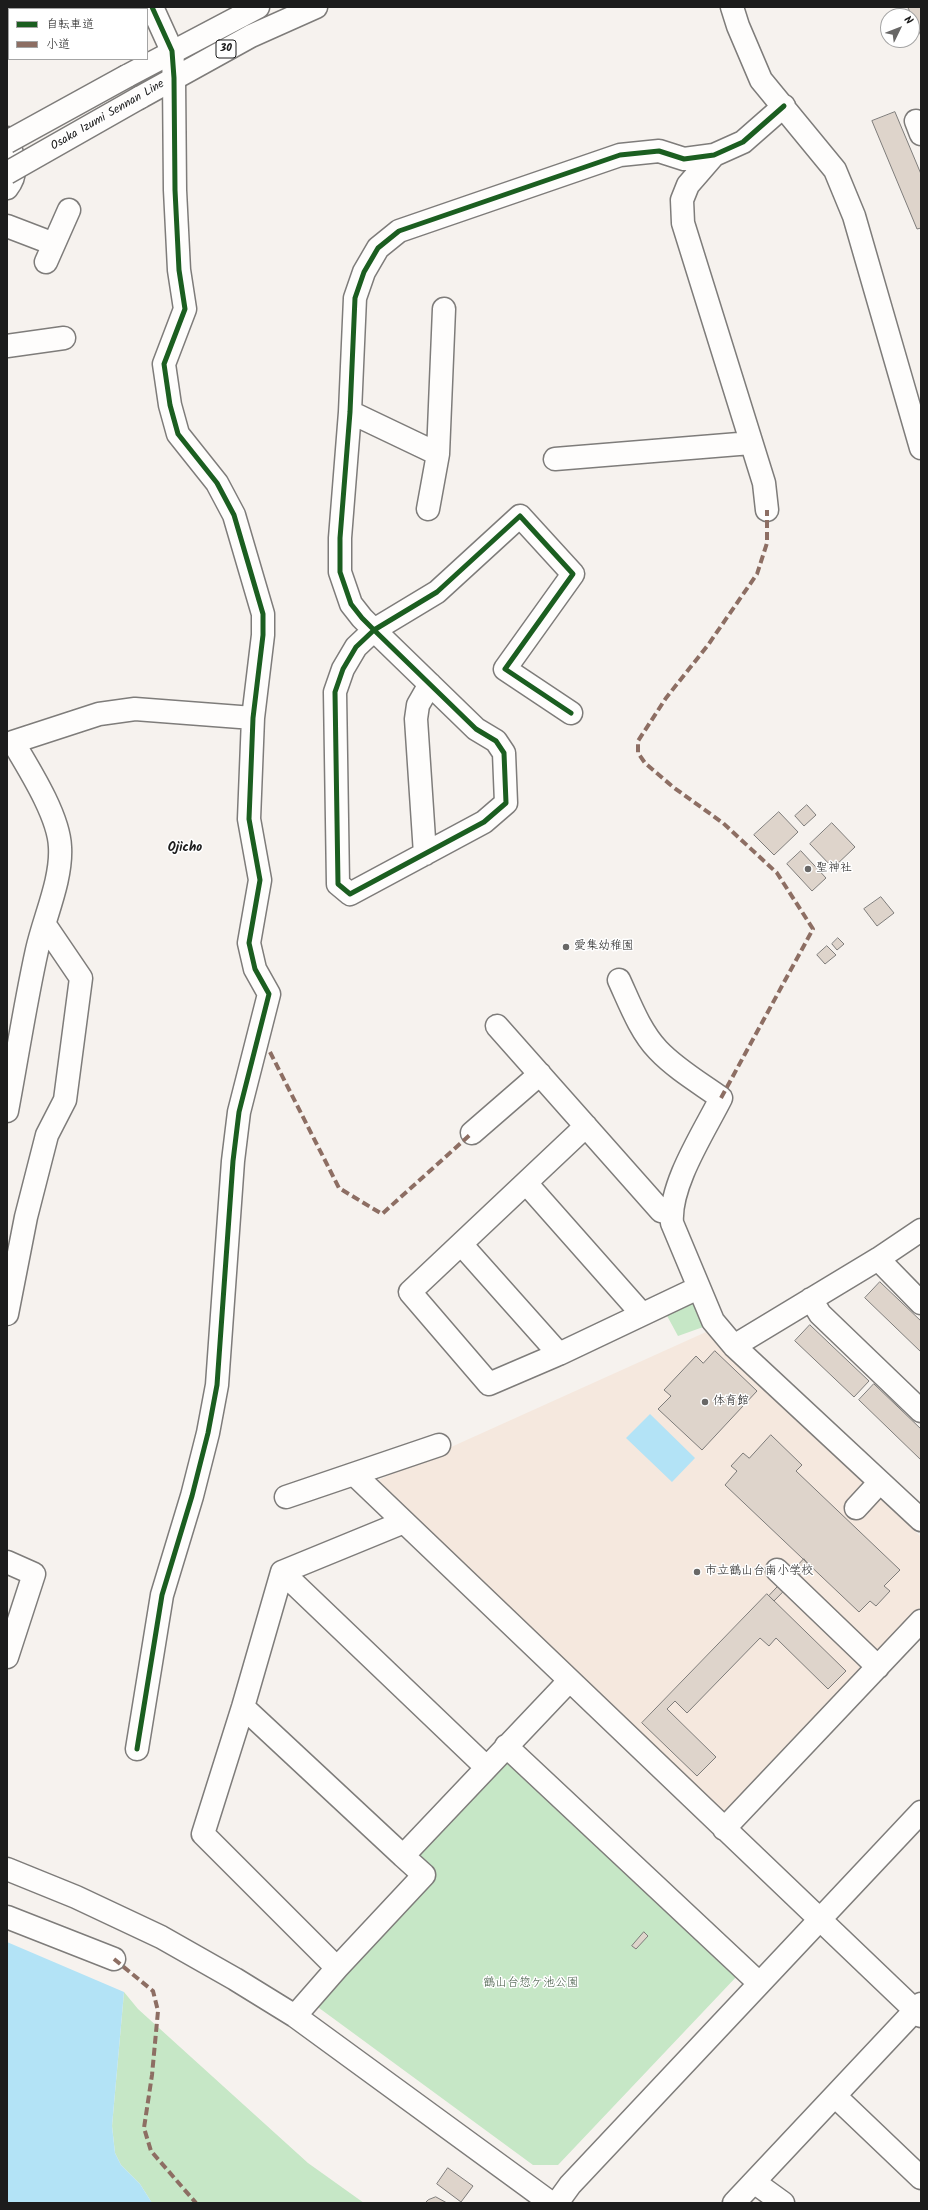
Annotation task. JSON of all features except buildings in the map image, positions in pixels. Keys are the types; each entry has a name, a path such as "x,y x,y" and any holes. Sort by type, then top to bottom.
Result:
{"street":[{"path":"137,1749 162,1595 192,1496 217,1385 233,1169 239,1112 269,994 255,969 249,943 260,880 250,819 253,718 263,635 263,614 234,515 217,483 178,434 170,405 164,364 184,309 175,190 174,78 172,51 152,7"},
{"name":"Osaka Izumi Sennan Line","path":"7,142 172,51 258,7"},
{"name":"Osaka Izumi Sennan Line","path":"7,173 251,36 316,7"},
{"path":"732,7 738,26 761,80 784,106 835,170 838,176 854,216 913,391 921,448"},
{"path":"571,712 506,669 573,574 520,516 437,592 374,630 356,647 343,669 334,692 338,884 350,894 484,822 506,803 504,753 496,741 476,729 374,630 362,618 351,604 340,572 340,538 350,412 355,298 364,272 378,248 399,231 620,155 659,151 684,159 714,155 743,142 784,106"},
{"path":"7,138 14,157 14,179 7,188"},
{"path":"714,155 688,185 682,200 683,223 764,483 767,510"},
{"path":"7,226 50,253 68,210"},
{"path":"428,509 438,454 444,309"},
{"path":"7,346 64,338"},
{"path":"350,412 438,454"},
{"path":"555,459 751,442"},
{"path":"425,854 416,719 418,705 430,684"},
{"path":"7,1111 37,949 45,925 58,870 60,846 40,787 10,739 99,714 135,709 253,718"},
{"path":"7,1314 26,1218 47,1135 65,1100 81,978 45,925"},
{"path":"618,980 640,1024 657,1049 682,1070 721,1098 679,1182 674,1195 671,1214 672,1224 713,1321 734,1346 921,1520"},
{"path":"497,1026 661,1211 671,1214"},
{"path":"472,1133 540,1074"},
{"path":"586,1126 410,1292 489,1384 559,1354 698,1288"},
{"path":"526,1183 642,1314"},
{"path":"734,1346 878,1259 921,1230"},
{"path":"461,1244 559,1354"},
{"path":"878,1259 921,1302"},
{"path":"811,1299 820,1314 921,1411"},
{"path":"286,1497 439,1445"},
{"path":"354,1475 724,1829 919,2010 734,2203"},
{"path":"856,1508 880,1482"},
{"path":"282,1572 404,1522"},
{"path":"7,1562 34,1574 7,1657"},
{"path":"777,1570 878,1667"},
{"path":"282,1572 243,1707 203,1834 337,1968"},
{"path":"282,1572 486,1767"},
{"path":"724,1829 921,1621"},
{"path":"403,1856 569,1681"},
{"path":"243,1707 424,1876 337,1968 295,2016"},
{"path":"506,1746 759,1983"},
{"path":"557,2203 570,2185 921,1812"},
{"path":"7,1869 76,1897 161,1937 295,2016 551,2203"},
{"path":"7,1917 114,1959"},
{"path":"835,2096 921,2178"},
{"path":"754,2182 783,2203"}],"shaded area":[{"name":"市立鶴山台南小学校","path":"706,1332 921,1537 921,1607 730,1813 720,1813 378,1480"}],"green space":[{"path":"691,1299 706,1326 678,1336 665,1312"},
{"name":"鶴山台惣ケ池公園","path":"512,1762 738,1975 558,2165 533,2165 315,2005 419,1862 419,1850 502,1763"},
{"path":"124,1992 138,2009 308,2163 364,2203 152,2203 140,2184 121,2165 115,2153 112,2126"}],"water":[{"path":"650,1414 695,1458 672,1482 626,1438"},
{"path":"7,1942 124,1992 112,2126 115,2153 121,2165 140,2184 152,2203 7,2203"}],"marked path":[{"path":"721,1098 813,929 777,873 723,823 673,787 645,763 638,753 638,741 666,698 708,645 757,574 767,543 767,510"},
{"path":"270,1052 339,1188 382,1214 472,1133"},
{"path":"114,1959 153,1991 158,2011 152,2075 144,2128 151,2151 196,2203"}],"cycle path":[{"path":"137,1749 162,1595 192,1496 208,1433 217,1385 233,1161 239,1112 269,994 255,969 249,943 260,880 249,819 253,718 263,635 263,614 234,515 217,483 178,434 170,405 164,364 185,309 179,270 175,190 174,78 172,51 152,7"},
{"path":"571,713 505,669 573,574 520,516 437,592 374,630 356,647 343,669 335,692 338,884 350,894 484,822 506,803 504,753 496,741 476,729 374,630 362,618 351,604 340,572 340,538 350,412 355,298 364,272 378,248 399,231 620,155 659,151 684,159 714,155 743,142 784,106"}],"place":[{"name":"聖神社","path":"808,869"},
{"name":"愛集幼稚園","path":"566,947"},
{"name":"体育館","path":"705,1402"},
{"name":"市立鶴山台南小学校","path":"697,1572"}],"district":[{"name":"Ojicho","path":"185,849"}]}
